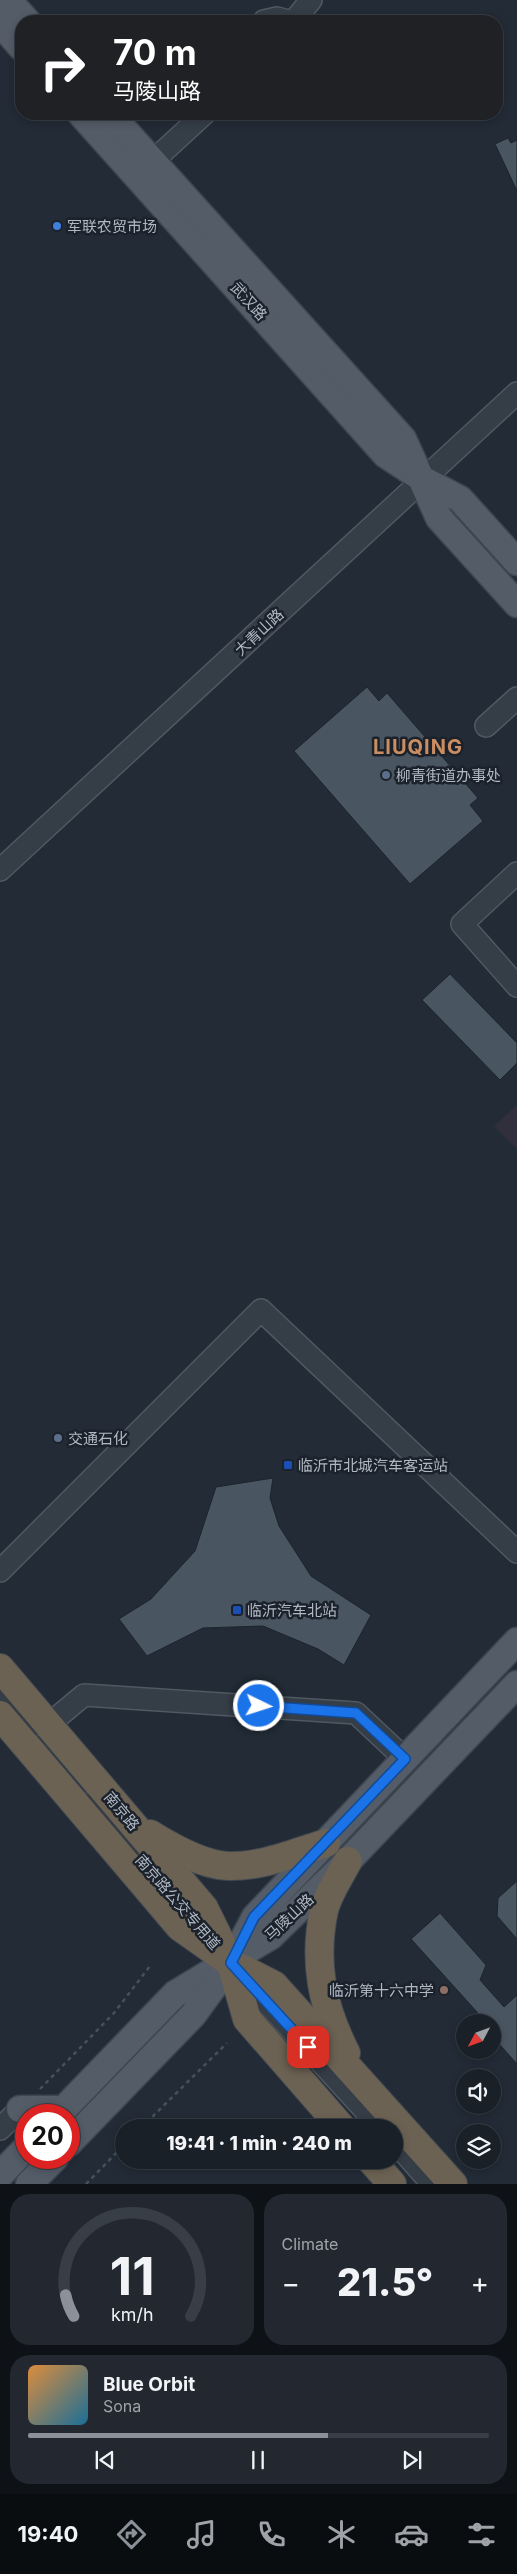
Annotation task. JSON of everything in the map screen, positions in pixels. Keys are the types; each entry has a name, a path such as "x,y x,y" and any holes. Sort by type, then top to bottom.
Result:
{"highway":[{"name":"南京路","path":"0,1668 204,1908 231,1963 247,2019 334,2119"},
{"name":"南京路","path":"0,1716 180,1927 231,1963 274,1985 453,2184"},
{"path":"130,1822 180,1853 227,1866 271,1860 326,1843"},
{"path":"348,1861 324,1909 318,1963 332,2024 362,2083"},
{"path":"379,2169 392,2184"}],"main road":[{"path":"8,0 22,15"},
{"path":"0,23 15,39"},
{"name":"武汉路","path":"86,120 386,455 424,480 460,499 517,562"},
{"name":"武汉路","path":"115,120 403,439 424,480 439,518 517,604"},
{"name":"马陵山路","path":"231,1963 254,1917 517,1641"},
{"name":"马陵山路","path":"231,1963 271,1936 348,1861 517,1684"},
{"path":"69,2104 175,1994 231,1963"},
{"path":"80,2132 194,2015 231,1963"},
{"path":"0,2175 15,2159"}],"street":[{"path":"299,15 311,0"},
{"path":"153,161 197,120"},
{"name":"大青山路","path":"0,870 517,393"},
{"path":"486,726 517,698"},
{"path":"517,873 462,924 517,986"},
{"path":"0,1571 261,1310 517,1552"},
{"name":"南京路公交专用道","path":"0,1694 231,1963 373,2119"},
{"path":"48,1725 84,1695 356,1713 405,1759"},
{"path":"0,2129 15,2114"},
{"path":"403,2151 432,2184"}],"path":[{"path":"25,2104 114,2013 150,1966"},
{"path":"150,2119 227,2043"},
{"path":"86,2184 115,2154"}],"shaded area":[{"path":"517,1105 517,1149 494,1126"}],"building":[{"path":"508,138 511,143 517,140 517,191 495,144"},
{"name":"柳青街道办事处","path":"367,687 379,701 387,693 478,798 470,805 483,821 410,884 294,751"},
{"path":"450,974 517,1043 517,1063 500,1080 422,1000"},
{"path":"273,1478 270,1498 279,1526 311,1576 371,1615 344,1665 318,1649 263,1626 203,1628 147,1656 119,1619 151,1599 195,1551 216,1487"},
{"path":"517,1881 517,1939 497,1916 498,1898"},
{"path":"440,1913 486,1965 480,1980 504,2007 517,1995 517,2064 501,2046 501,2014 479,2014 411,1939"}],"place":[{"name":"军联农贸市场","path":"57,226"},
{"name":"柳青街道办事处","path":"386,775"},
{"name":"交通石化","path":"58,1438"},
{"name":"临沂市北城汽车客运站","path":"288,1465"},
{"name":"临沂汽车北站","path":"237,1610"},
{"name":"临沂第十六中学","path":"444,1990"}],"district":[{"name":"LIUQING","path":"418,747"}],"route":[{"path":"259,1706 356,1713 405,1759 254,1917 231,1963 308,2047"}]}
